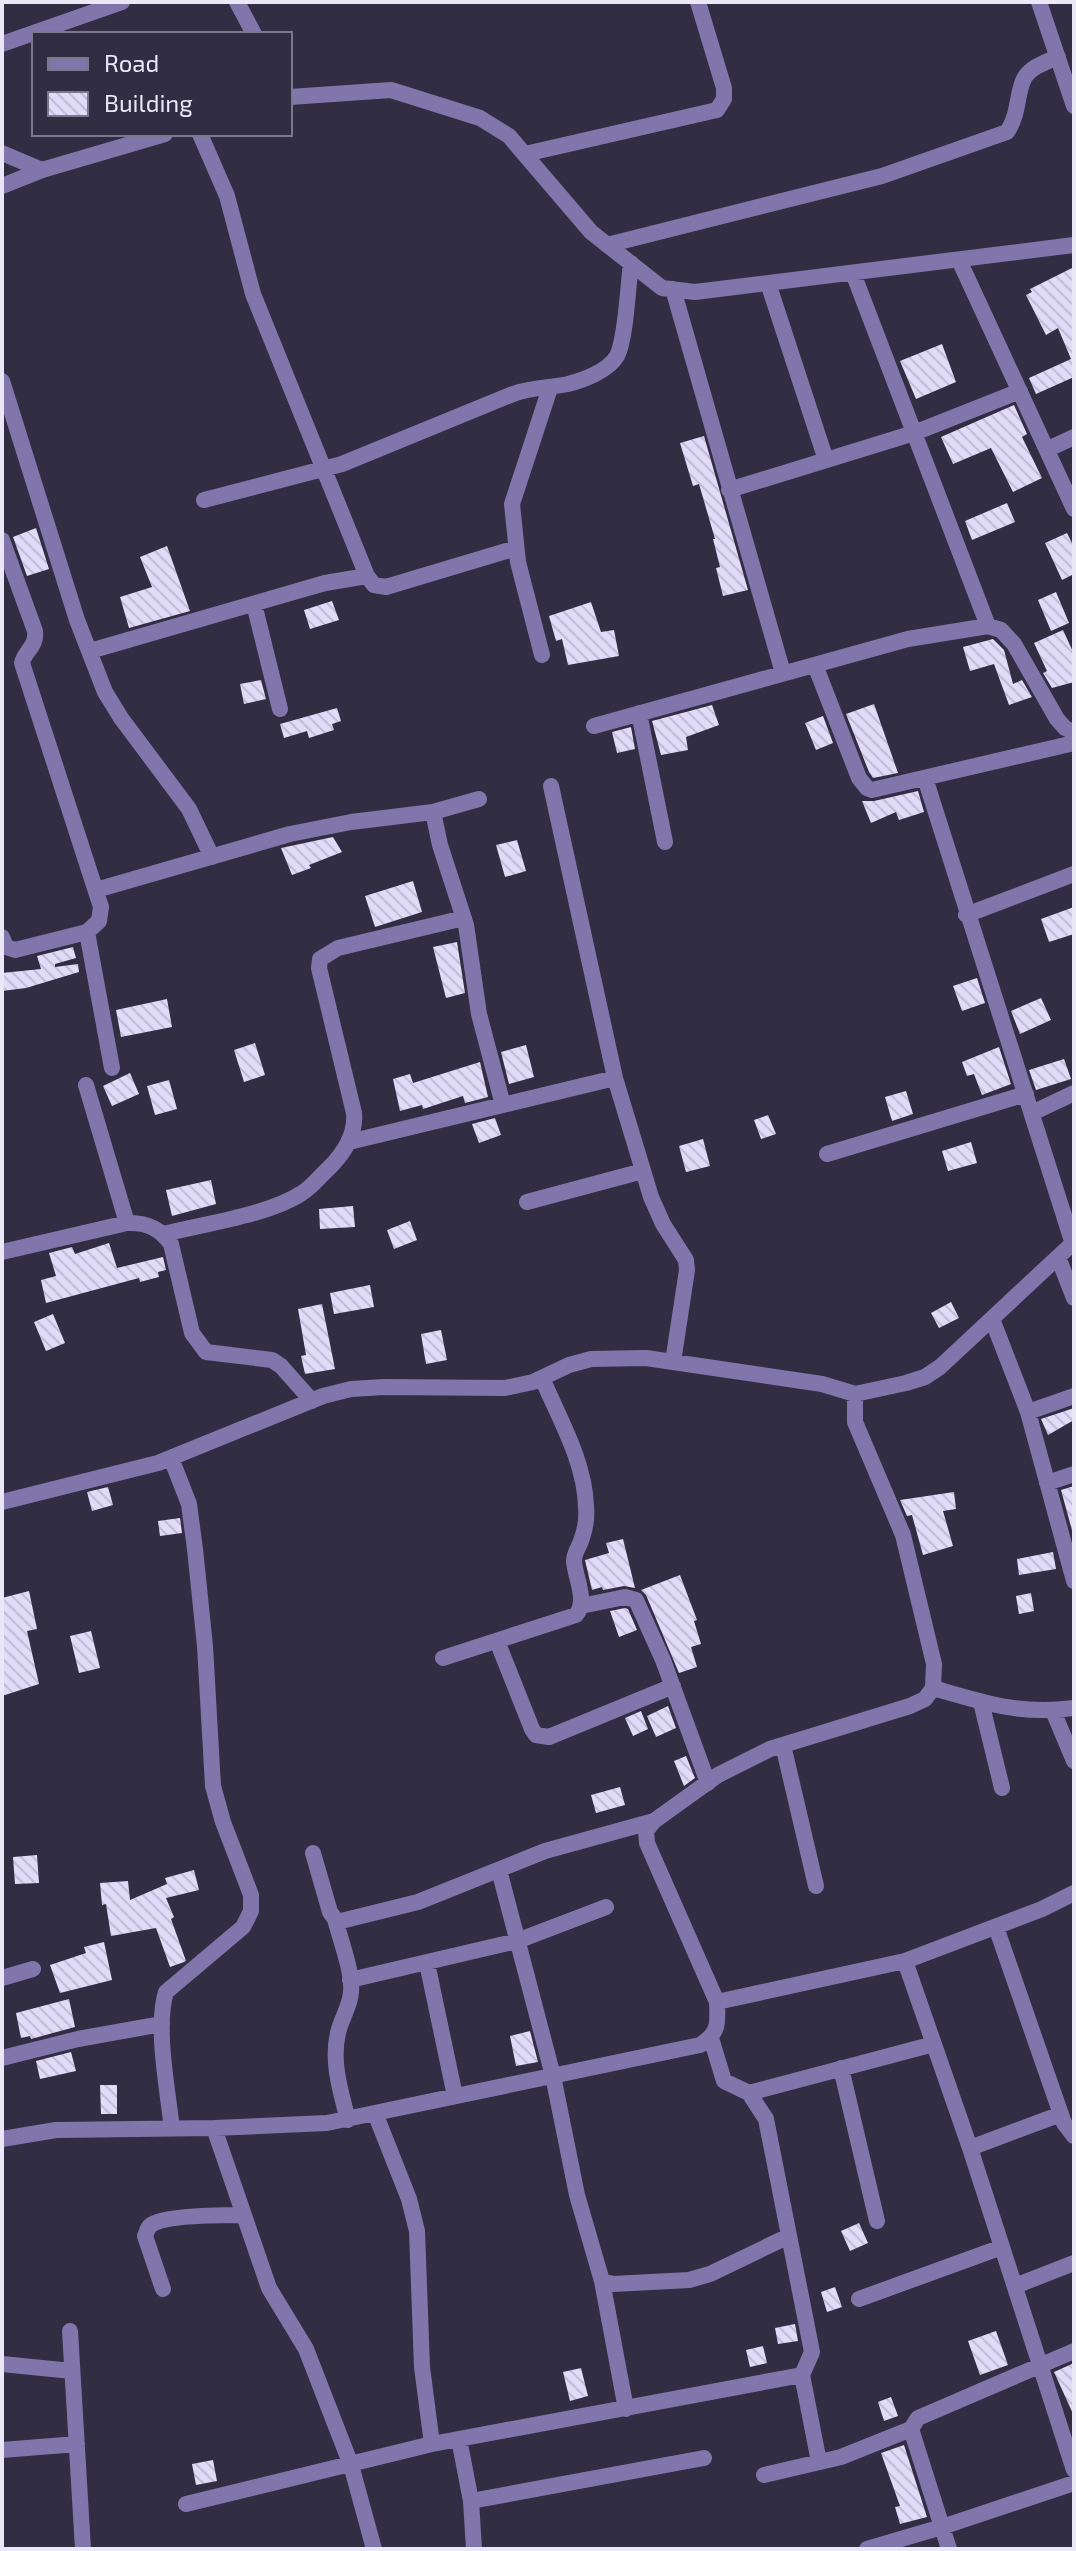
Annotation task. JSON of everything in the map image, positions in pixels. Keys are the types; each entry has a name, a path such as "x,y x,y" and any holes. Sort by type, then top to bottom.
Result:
{"street":[{"path":"36,32 122,2"},
{"path":"237,2 253,32"},
{"path":"525,154 717,110 724,99 724,88 698,2"},
{"path":"1039,2 1074,106"},
{"path":"2,44 32,34"},
{"path":"607,245 882,176 1007,132 1015,119 1024,78 1035,68 1058,57"},
{"path":"292,97 391,90 480,118 509,136 591,232 662,288 695,292 1073,248"},
{"path":"2,186 42,170 158,136"},
{"path":"201,136 227,196 253,294 367,576 374,585 386,587 516,548"},
{"path":"2,153 42,170"},
{"path":"959,260 1074,509"},
{"path":"204,500 342,464 513,394 533,387 550,388 602,370 616,357 631,263"},
{"path":"853,273 988,626"},
{"path":"768,283 826,460"},
{"path":"673,289 783,673"},
{"path":"2,381 105,692 189,809 212,857"},
{"path":"542,655 516,548 512,504 550,388"},
{"path":"729,490 914,433 1020,391"},
{"path":"1048,449 1074,437"},
{"path":"2,540 35,631 33,647 22,663 101,907 99,921 87,932 15,950 6,947 2,937"},
{"path":"90,651 325,583 367,576"},
{"path":"254,604 280,709"},
{"path":"594,726 908,639 988,626 1001,630 1014,644 1071,741 872,790 859,778 815,665"},
{"path":"639,713 665,842"},
{"path":"2,1502 171,1458 312,1401 351,1389 505,1388 591,1359 646,1358 822,1384 855,1394 925,1377 940,1367 1073,1243 966,915 925,778"},
{"path":"551,786 615,1078 643,1171 663,1224 686,1260 673,1362"},
{"path":"96,890 290,834 351,822 433,812 479,799"},
{"path":"433,812 440,845 464,918 479,1014 503,1105"},
{"path":"966,915 1074,875"},
{"path":"164,1234 289,1200 304,1192 337,1160 349,1142 355,1125 354,1113 319,968 320,959 338,948 464,918"},
{"path":"87,932 112,1068"},
{"path":"349,1142 615,1078"},
{"path":"86,1085 127,1223"},
{"path":"1032,1113 1074,1093"},
{"path":"827,1154 1026,1094"},
{"path":"527,1202 643,1171"},
{"path":"2,1252 140,1222 164,1234 171,1244 192,1333 206,1352 272,1360 312,1401"},
{"path":"1058,1257 1074,1298"},
{"path":"992,1319 1028,1412 1074,1581"},
{"path":"443,1658 576,1615 581,1606 574,1556 582,1538 587,1510 585,1490 580,1470 542,1378"},
{"path":"2,2139 56,2130 214,2128 348,2120 700,2045 711,2038 718,2028 717,2002 647,1843 646,1831 654,1821 737,1765 783,1745 910,1706 925,1699 933,1688 934,1664 909,1555 855,1422 855,1394"},
{"path":"1028,1412 1074,1396"},
{"path":"171,1458 189,1504 195,1549 205,1646 213,1786 223,1822 251,1895 251,1911 243,1927 166,1992 162,2024 172,2129"},
{"path":"1047,1483 1074,1474"},
{"path":"581,1606 625,1597 636,1600 673,1686 708,1783"},
{"path":"497,1641 532,1729 541,1736 549,1737 673,1686"},
{"path":"933,1688 981,1702 1036,1712 1074,1708"},
{"path":"981,1702 1002,1788"},
{"path":"1053,1711 1074,1761"},
{"path":"783,1745 816,1886"},
{"path":"335,1919 341,1921 418,1902 545,1851 654,1821"},
{"path":"313,1853 330,1912 335,1919 350,1980 351,1995 338,2033 337,2048 338,2079 348,2120"},
{"path":"499,1870 553,2076 577,2195 602,2281 626,2409"},
{"path":"717,2002 905,1961 1042,1909 1074,1893"},
{"path":"350,1980 517,1941 606,1907"},
{"path":"996,1927 1061,2114 1074,2136"},
{"path":"905,1961 970,2148 1074,2470"},
{"path":"427,1963 455,2096"},
{"path":"2,1978 33,1969"},
{"path":"2,2058 78,2039 162,2024"},
{"path":"711,2038 724,2081 749,2093 766,2119 812,2352 802,2375 819,2462"},
{"path":"749,2093 934,2044"},
{"path":"841,2068 877,2221"},
{"path":"375,2113 409,2199 417,2231 422,2367 432,2444"},
{"path":"970,2148 1061,2114"},
{"path":"214,2128 269,2288 306,2349 351,2465 374,2549"},
{"path":"163,2289 145,2236 148,2227 186,2217 242,2215"},
{"path":"602,2281 613,2284 700,2277 789,2236"},
{"path":"859,2299 1002,2247"},
{"path":"1015,2286 1074,2263"},
{"path":"70,2331 83,2549"},
{"path":"949,2549 911,2429 913,2423 918,2418 1074,2351"},
{"path":"2,2364 72,2371"},
{"path":"186,2504 432,2444 802,2375"},
{"path":"764,2475 841,2457 911,2429"},
{"path":"459,2439 471,2501 474,2549"},
{"path":"2,2450 77,2444"},
{"path":"471,2501 704,2458"},
{"path":"867,2549 1074,2483"}],"building":[{"path":"1074,267 1074,377 1036,394 1029,378 1071,359 1058,328 1046,335 1026,295 1032,292 1030,289"},
{"path":"942,344 956,382 916,399 900,361"},
{"path":"1014,405 1027,434 1022,437 1042,478 1013,492 991,448 953,464 941,437"},
{"path":"704,436 748,590 723,596 716,568 720,567 715,539 699,484 693,486 680,443"},
{"path":"1007,503 1015,522 972,540 965,521"},
{"path":"36,528 49,569 27,576 13,537"},
{"path":"1067,533 1074,547 1074,574 1062,580 1045,543"},
{"path":"167,546 190,611 129,628 120,597 152,587 140,557"},
{"path":"1056,592 1069,623 1051,631 1038,600"},
{"path":"332,601 339,620 310,629 304,610"},
{"path":"591,602 601,632 614,630 619,656 568,665 562,639 556,641 549,616"},
{"path":"1063,630 1074,654 1074,682 1052,688 1043,673 1047,671 1034,643"},
{"path":"993,639 1004,650 1013,684 1022,680 1032,697 1009,705 994,664 970,671 963,647"},
{"path":"261,680 266,699 244,704 240,684"},
{"path":"874,704 898,773 873,778 846,714"},
{"path":"712,705 719,725 686,737 688,750 661,755 652,721"},
{"path":"337,708 341,721 332,724 334,730 309,738 307,731 284,738 280,724"},
{"path":"823,716 833,743 816,750 805,723"},
{"path":"631,727 635,749 617,753 612,732"},
{"path":"918,791 924,812 899,820 896,812 871,823 862,801 874,801"},
{"path":"333,837 342,852 292,875 281,848"},
{"path":"517,840 526,871 505,877 496,845"},
{"path":"413,881 422,912 375,927 365,896"},
{"path":"1074,907 1074,934 1049,942 1041,919"},
{"path":"457,942 465,993 446,998 433,947"},
{"path":"73,947 76,958 55,964 55,967 78,964 79,972 26,988 2,991 2,973 41,969 37,956"},
{"path":"977,978 985,1003 962,1011 953,986"},
{"path":"1041,998 1051,1020 1020,1034 1011,1011"},
{"path":"167,999 172,1027 121,1037 116,1010"},
{"path":"255,1043 265,1075 244,1082 234,1050"},
{"path":"526,1045 534,1077 509,1084 501,1052"},
{"path":"999,1047 1011,1084 982,1095 974,1074 967,1076 962,1062"},
{"path":"1064,1059 1071,1079 1036,1090 1029,1070"},
{"path":"480,1062 488,1097 465,1103 463,1096 423,1109 422,1105 400,1111 393,1079 410,1074 413,1083"},
{"path":"130,1073 139,1094 112,1106 103,1086"},
{"path":"169,1080 177,1109 155,1115 147,1086"},
{"path":"906,1091 913,1114 892,1121 885,1097"},
{"path":"768,1115 776,1134 761,1139 754,1120"},
{"path":"495,1118 501,1135 479,1143 472,1124"},
{"path":"703,1139 710,1166 686,1172 679,1146"},
{"path":"971,1142 977,1163 948,1171 942,1151"},
{"path":"211,1180 216,1204 172,1216 166,1190"},
{"path":"353,1206 355,1227 320,1229 319,1209"},
{"path":"410,1221 417,1240 394,1249 387,1230"},
{"path":"109,1243 117,1268 163,1257 166,1270 158,1272 159,1277 140,1282 139,1278 46,1303 41,1280 56,1276 49,1253 72,1247 75,1254"},
{"path":"370,1285 374,1307 334,1314 330,1293"},
{"path":"951,1302 959,1318 939,1328 931,1313"},
{"path":"322,1304 335,1369 305,1374 301,1356 306,1355 298,1309"},
{"path":"53,1314 65,1343 46,1351 34,1322"},
{"path":"441,1330 447,1360 426,1364 421,1334"},
{"path":"1074,1408 1074,1420 1048,1435 1041,1419"},
{"path":"1074,1486 1074,1534 1073,1534 1061,1490"},
{"path":"108,1487 113,1505 92,1511 87,1492"},
{"path":"954,1492 956,1509 943,1511 953,1546 923,1555 912,1515 907,1516 900,1500"},
{"path":"180,1518 182,1533 160,1536 158,1521"},
{"path":"623,1539 635,1588 624,1586 603,1590 602,1587 592,1590 585,1560 609,1553 606,1543"},
{"path":"1053,1552 1056,1569 1019,1575 1017,1559"},
{"path":"680,1575 697,1620 694,1621 701,1644 691,1647 697,1667 679,1673 646,1595 641,1590"},
{"path":"29,1591 37,1629 27,1631 39,1684 2,1696 2,1598"},
{"path":"1031,1593 1034,1611 1019,1614 1016,1596"},
{"path":"625,1608 637,1630 619,1637 610,1611"},
{"path":"91,1631 100,1668 79,1673 70,1636"},
{"path":"668,1706 676,1728 656,1737 647,1716"},
{"path":"641,1711 648,1729 633,1736 625,1718"},
{"path":"686,1756 695,1778 684,1786 674,1761"},
{"path":"620,1787 625,1805 596,1813 591,1795"},
{"path":"37,1855 39,1883 15,1884 13,1857"},
{"path":"194,1870 199,1890 166,1898 186,1961 170,1967 156,1928 111,1936 106,1904 102,1905 100,1883 128,1881 130,1900 167,1884 165,1878"},
{"path":"104,1942 112,1980 60,1993 50,1965 86,1953 84,1947"},
{"path":"69,1999 75,2027 31,2039 30,2036 21,2038 16,2013"},
{"path":"530,2031 538,2062 516,2066 510,2036"},
{"path":"71,2052 76,2071 40,2079 36,2061"},
{"path":"100,2085 117,2085 117,2114 101,2114"},
{"path":"859,2223 868,2243 850,2251 841,2231"},
{"path":"835,2287 842,2307 827,2312 821,2292"},
{"path":"795,2324 798,2341 778,2344 775,2328"},
{"path":"996,2331 1008,2365 980,2375 968,2341"},
{"path":"763,2346 767,2363 750,2367 746,2350"},
{"path":"1074,2363 1074,2416 1054,2372"},
{"path":"581,2368 588,2396 570,2401 563,2372"},
{"path":"891,2397 898,2416 884,2421 878,2402"},
{"path":"904,2445 927,2517 900,2524 895,2507 900,2506 881,2453"},
{"path":"213,2460 217,2481 196,2485 192,2464"}]}
